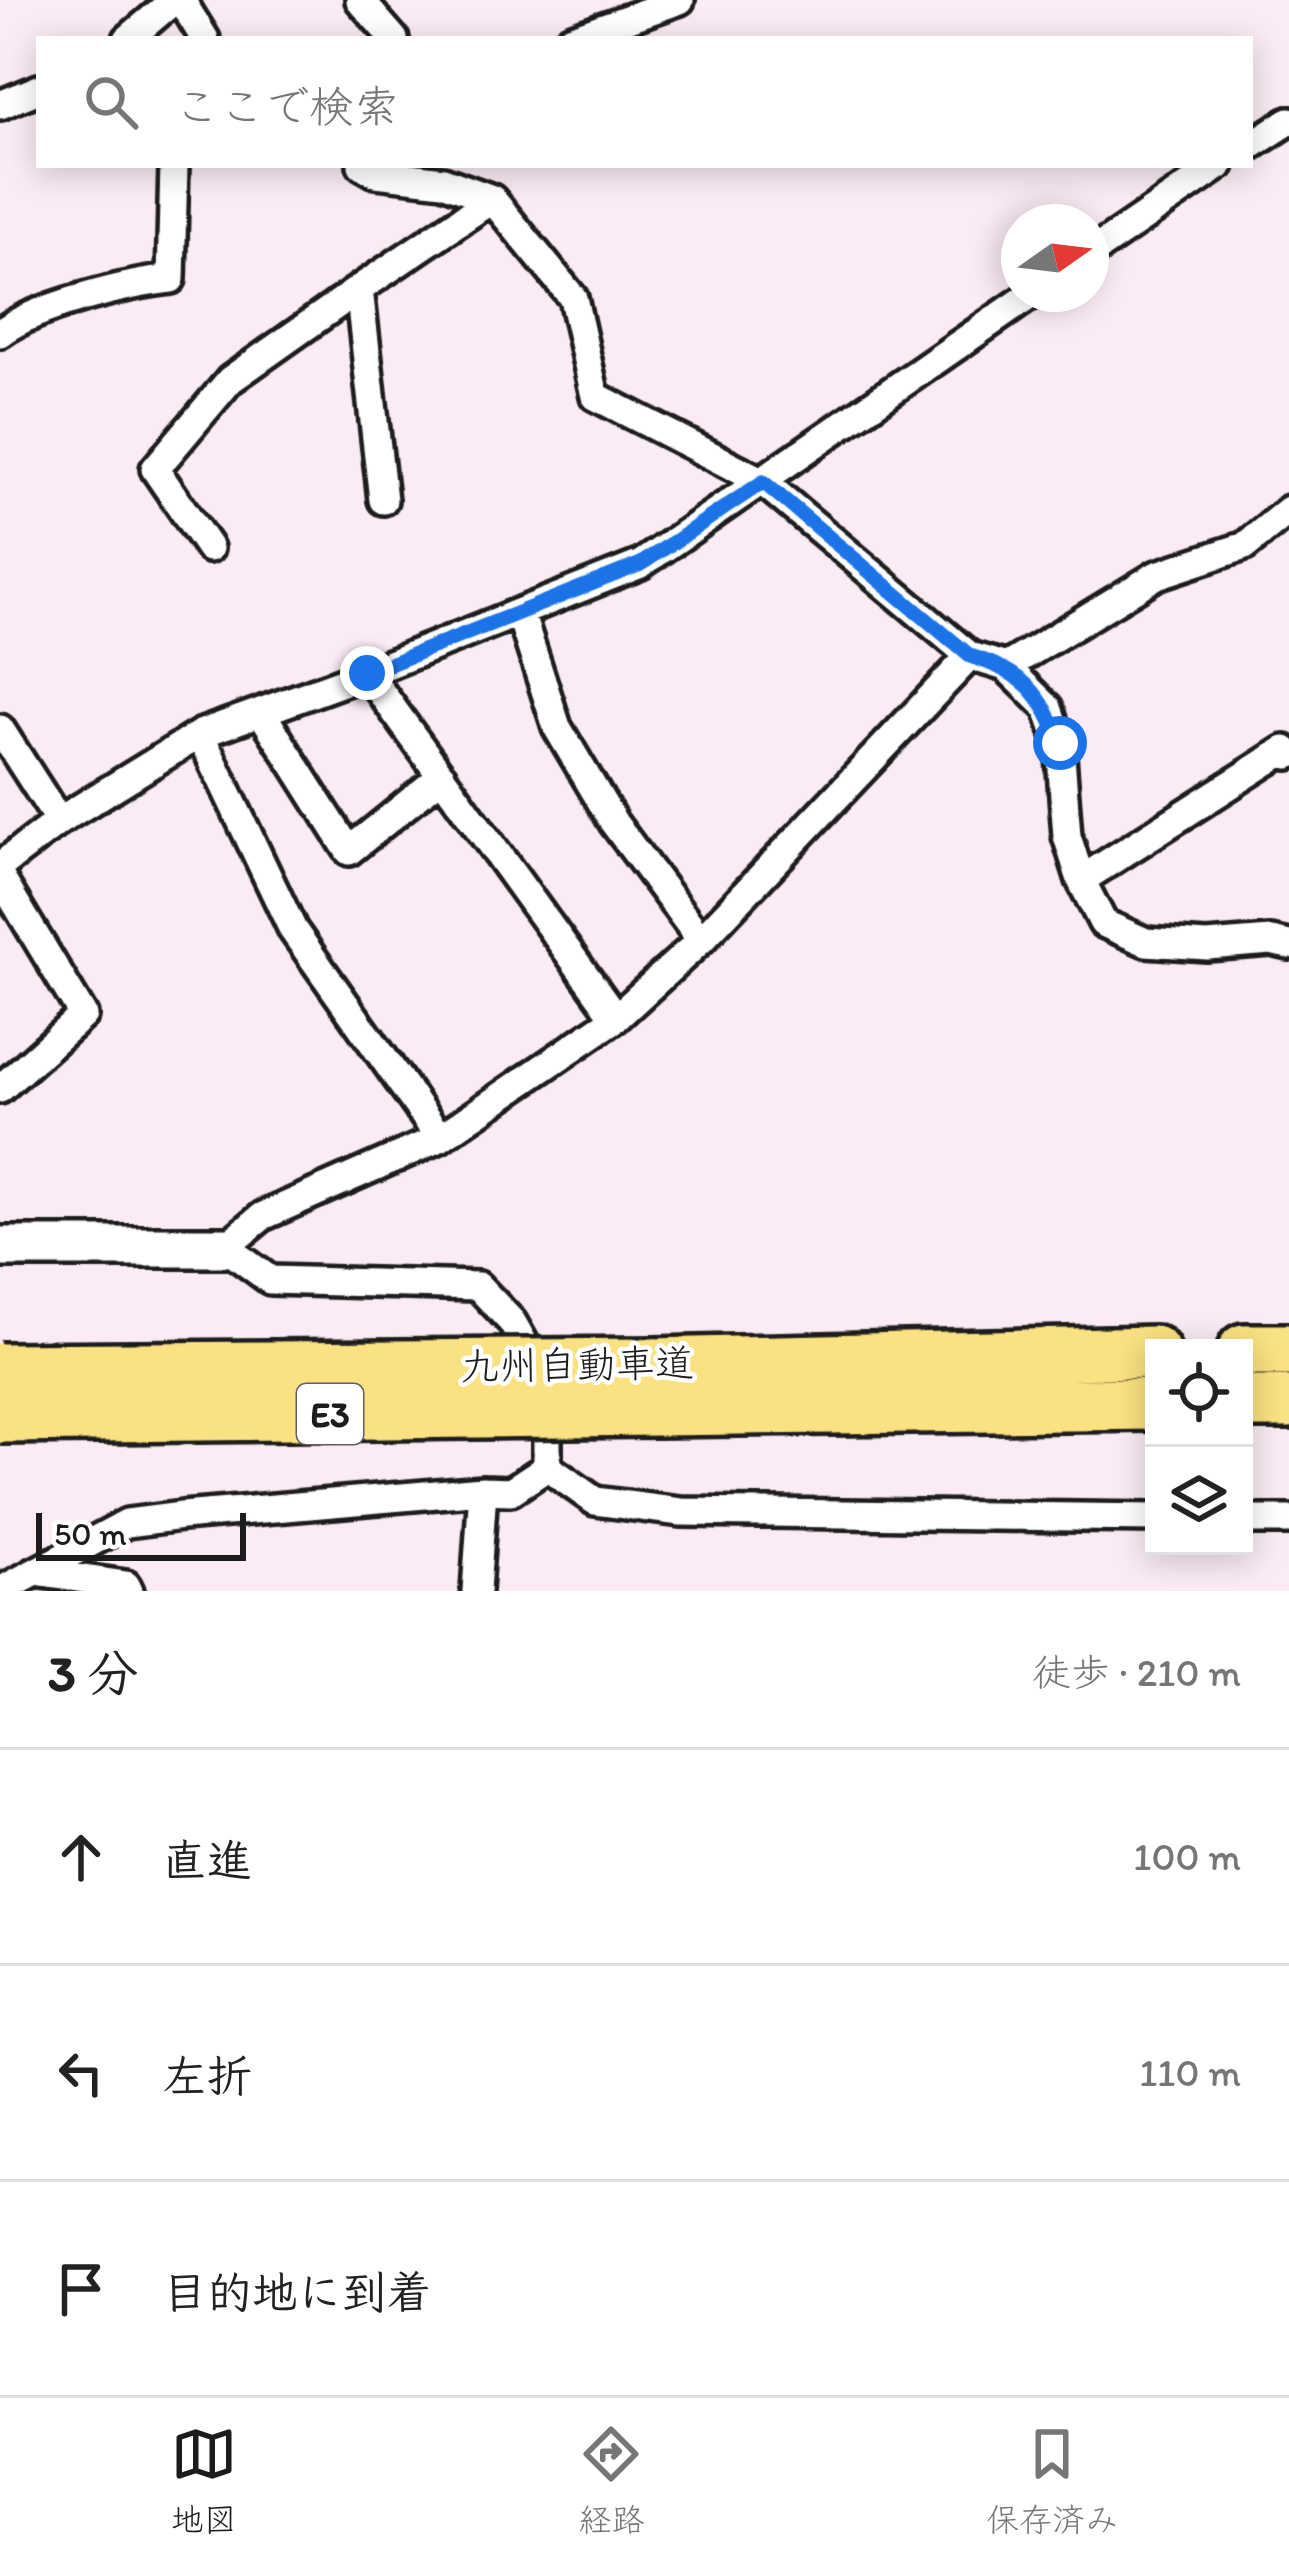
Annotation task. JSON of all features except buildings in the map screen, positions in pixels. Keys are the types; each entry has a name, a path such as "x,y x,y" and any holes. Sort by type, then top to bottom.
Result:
{"highway":[{"path":"1253,1350 1289,1350"},
{"name":"九州自動車道","path":"0,1417 656,1387 1145,1353"},
{"name":"九州自動車道","path":"0,1369 1145,1404"},
{"path":"1253,1402 1289,1402"}],"street":[{"path":"132,36 177,0 203,36"},
{"path":"360,0 391,36"},
{"path":"578,36 680,0"},
{"path":"0,105 36,90"},
{"path":"1253,144 1289,121"},
{"path":"0,333 18,319 139,282 171,279 174,168"},
{"path":"367,168 376,173 422,172 492,199 573,298 596,396 763,482 970,656 1006,667 1048,708 1060,743 1067,836 1081,880 1103,923 1146,942 1207,946 1271,941 1289,945"},
{"path":"1109,242 1216,168"},
{"path":"208,548 155,469 230,380 492,199"},
{"path":"359,289 383,500"},
{"path":"0,866 59,821 200,734 641,564 1006,312"},
{"path":"1006,667 1157,575 1245,546 1289,510"},
{"path":"520,613 557,727 614,823 701,940"},
{"path":"225,1247 263,1216 440,1138 616,1018 701,940 970,656"},
{"path":"367,673 616,1018"},
{"path":"261,712 350,850 442,776"},
{"path":"0,729 59,821"},
{"path":"200,734 293,930 440,1138"},
{"path":"1081,880 1285,750 1289,755"},
{"path":"0,877 83,1015 0,1089"},
{"path":"0,1247 225,1247 270,1280 478,1286 512,1322 547,1383 547,1467"},
{"path":"0,1591 127,1523 512,1490 547,1467"},
{"path":"547,1467 595,1501 681,1513 1145,1519"},
{"path":"476,1591 483,1490"},
{"path":"1253,1520 1289,1520"},
{"path":"35,1572 126,1585 129,1591"}],"route":[{"path":"367,673 641,564 763,482 970,656 1006,667 1048,708 1060,743"}]}
